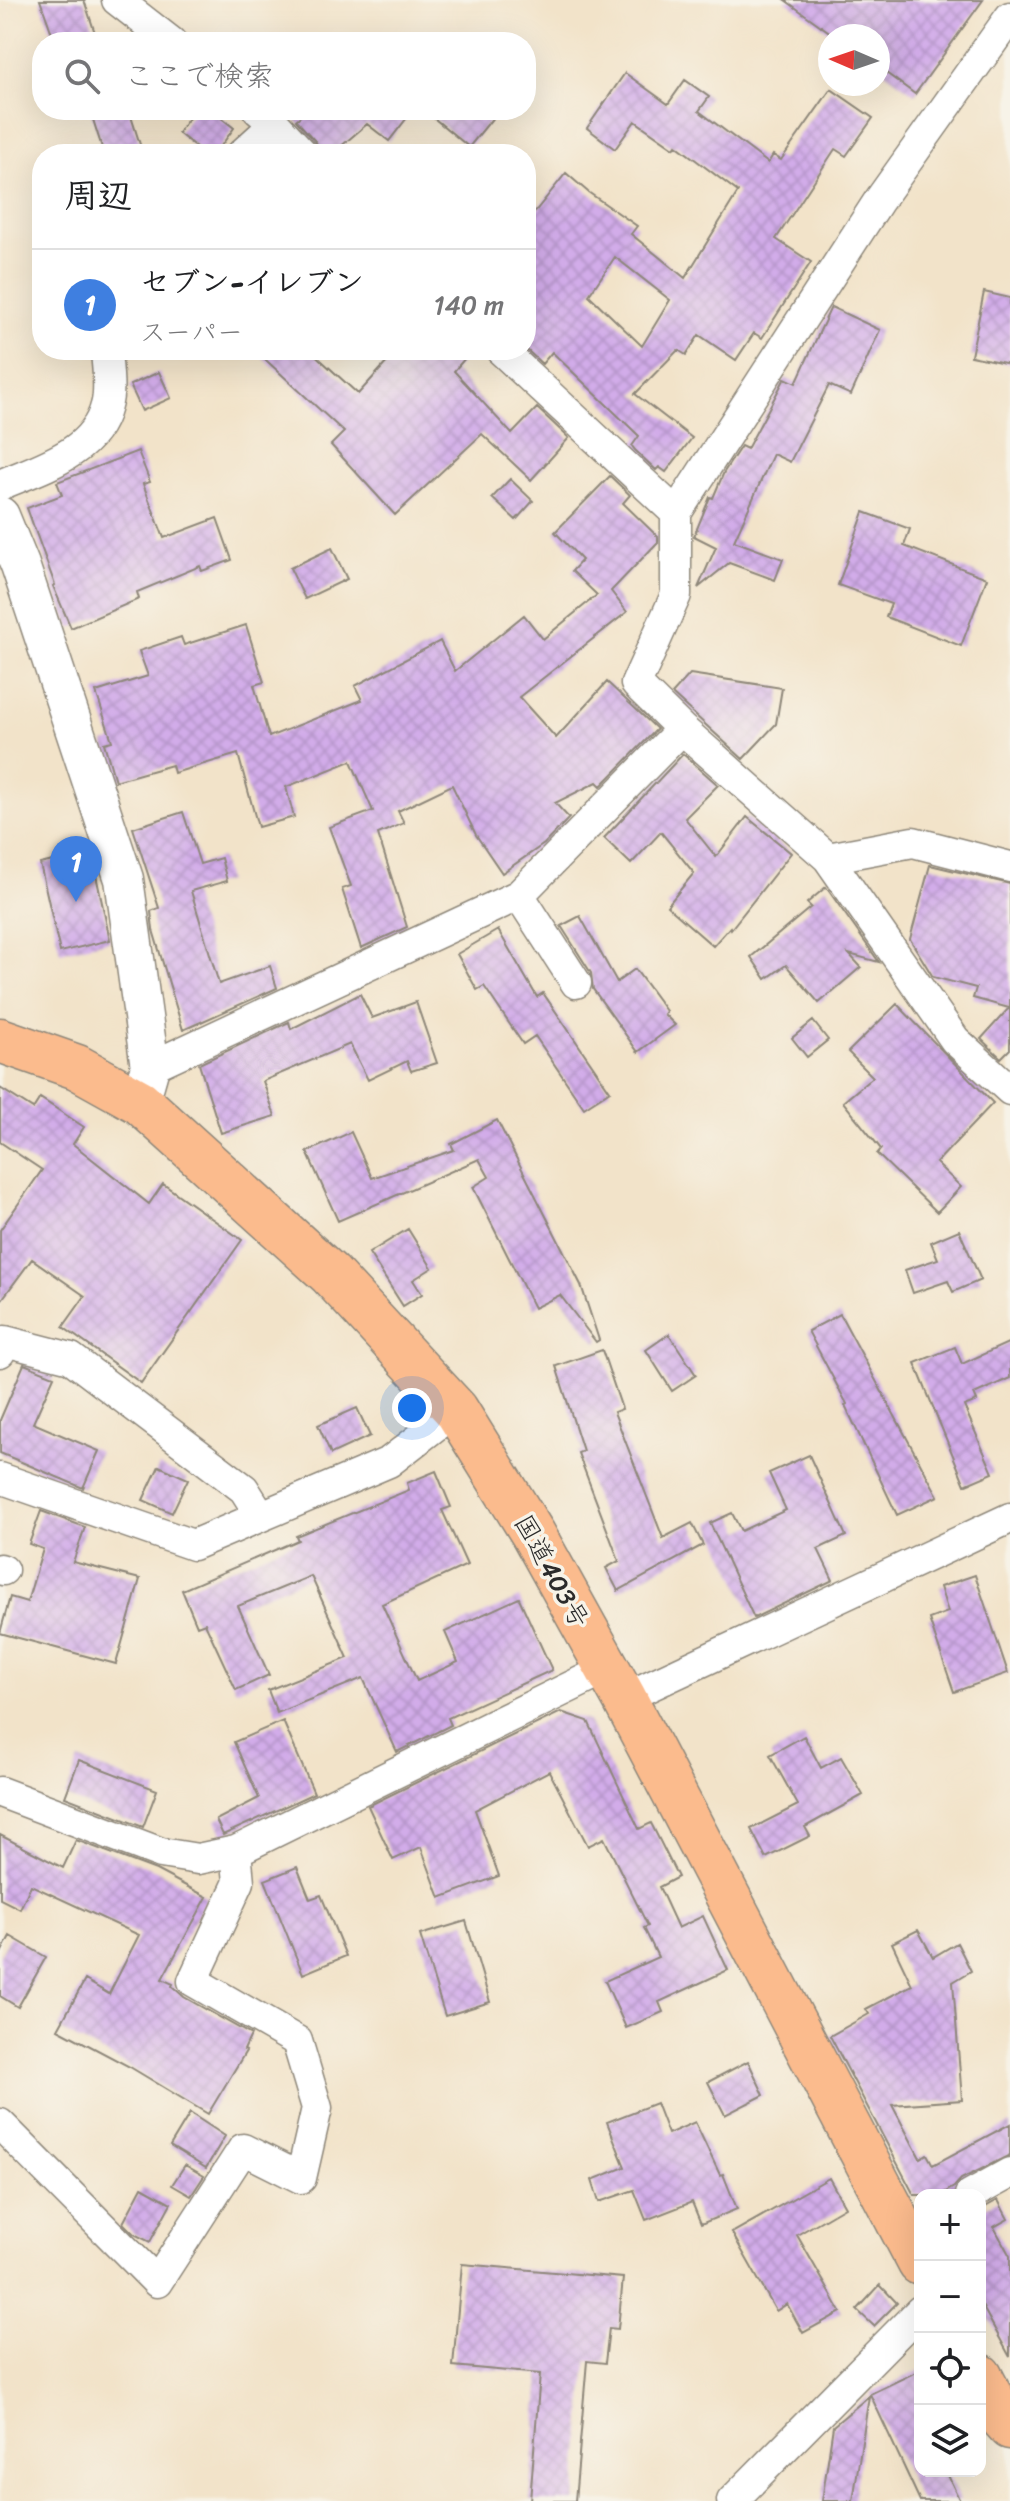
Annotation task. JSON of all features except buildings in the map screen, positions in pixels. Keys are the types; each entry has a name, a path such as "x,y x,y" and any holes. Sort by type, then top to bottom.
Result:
{"highway":[{"name":"国道403号","path":"0,1040 77,1067 145,1085 330,1274 456,1410 533,1534 914,2239"},
{"path":"986,2387 1010,2427"}],"street":[{"path":"117,0 158,32"},
{"path":"1010,17 878,202 676,513 676,595 636,684 682,729 828,858 955,1040 1010,1090"},
{"path":"249,144 265,120"},
{"path":"270,120 293,144"},
{"path":"0,485 70,455 94,431 106,407 106,360"},
{"path":"512,360 676,513"},
{"path":"0,516 20,565 124,879 145,1085 519,895 682,729"},
{"path":"828,858 913,842 1010,867"},
{"path":"519,895 576,983"},
{"path":"0,1352 5,1341 71,1358 244,1489 261,1516"},
{"path":"0,1478 193,1545 389,1462 456,1410"},
{"path":"0,1792 161,1853 198,1859 236,1851 615,1683 1010,1518"},
{"path":"0,2124 157,2282 243,2149 301,2178 317,2108 297,2041 193,1981 239,1882 236,1851"},
{"path":"981,2189 1010,2173"},
{"path":"732,2501 914,2317"}],"place":[{"name":"セブン-イレブン","path":"76,902"}]}
